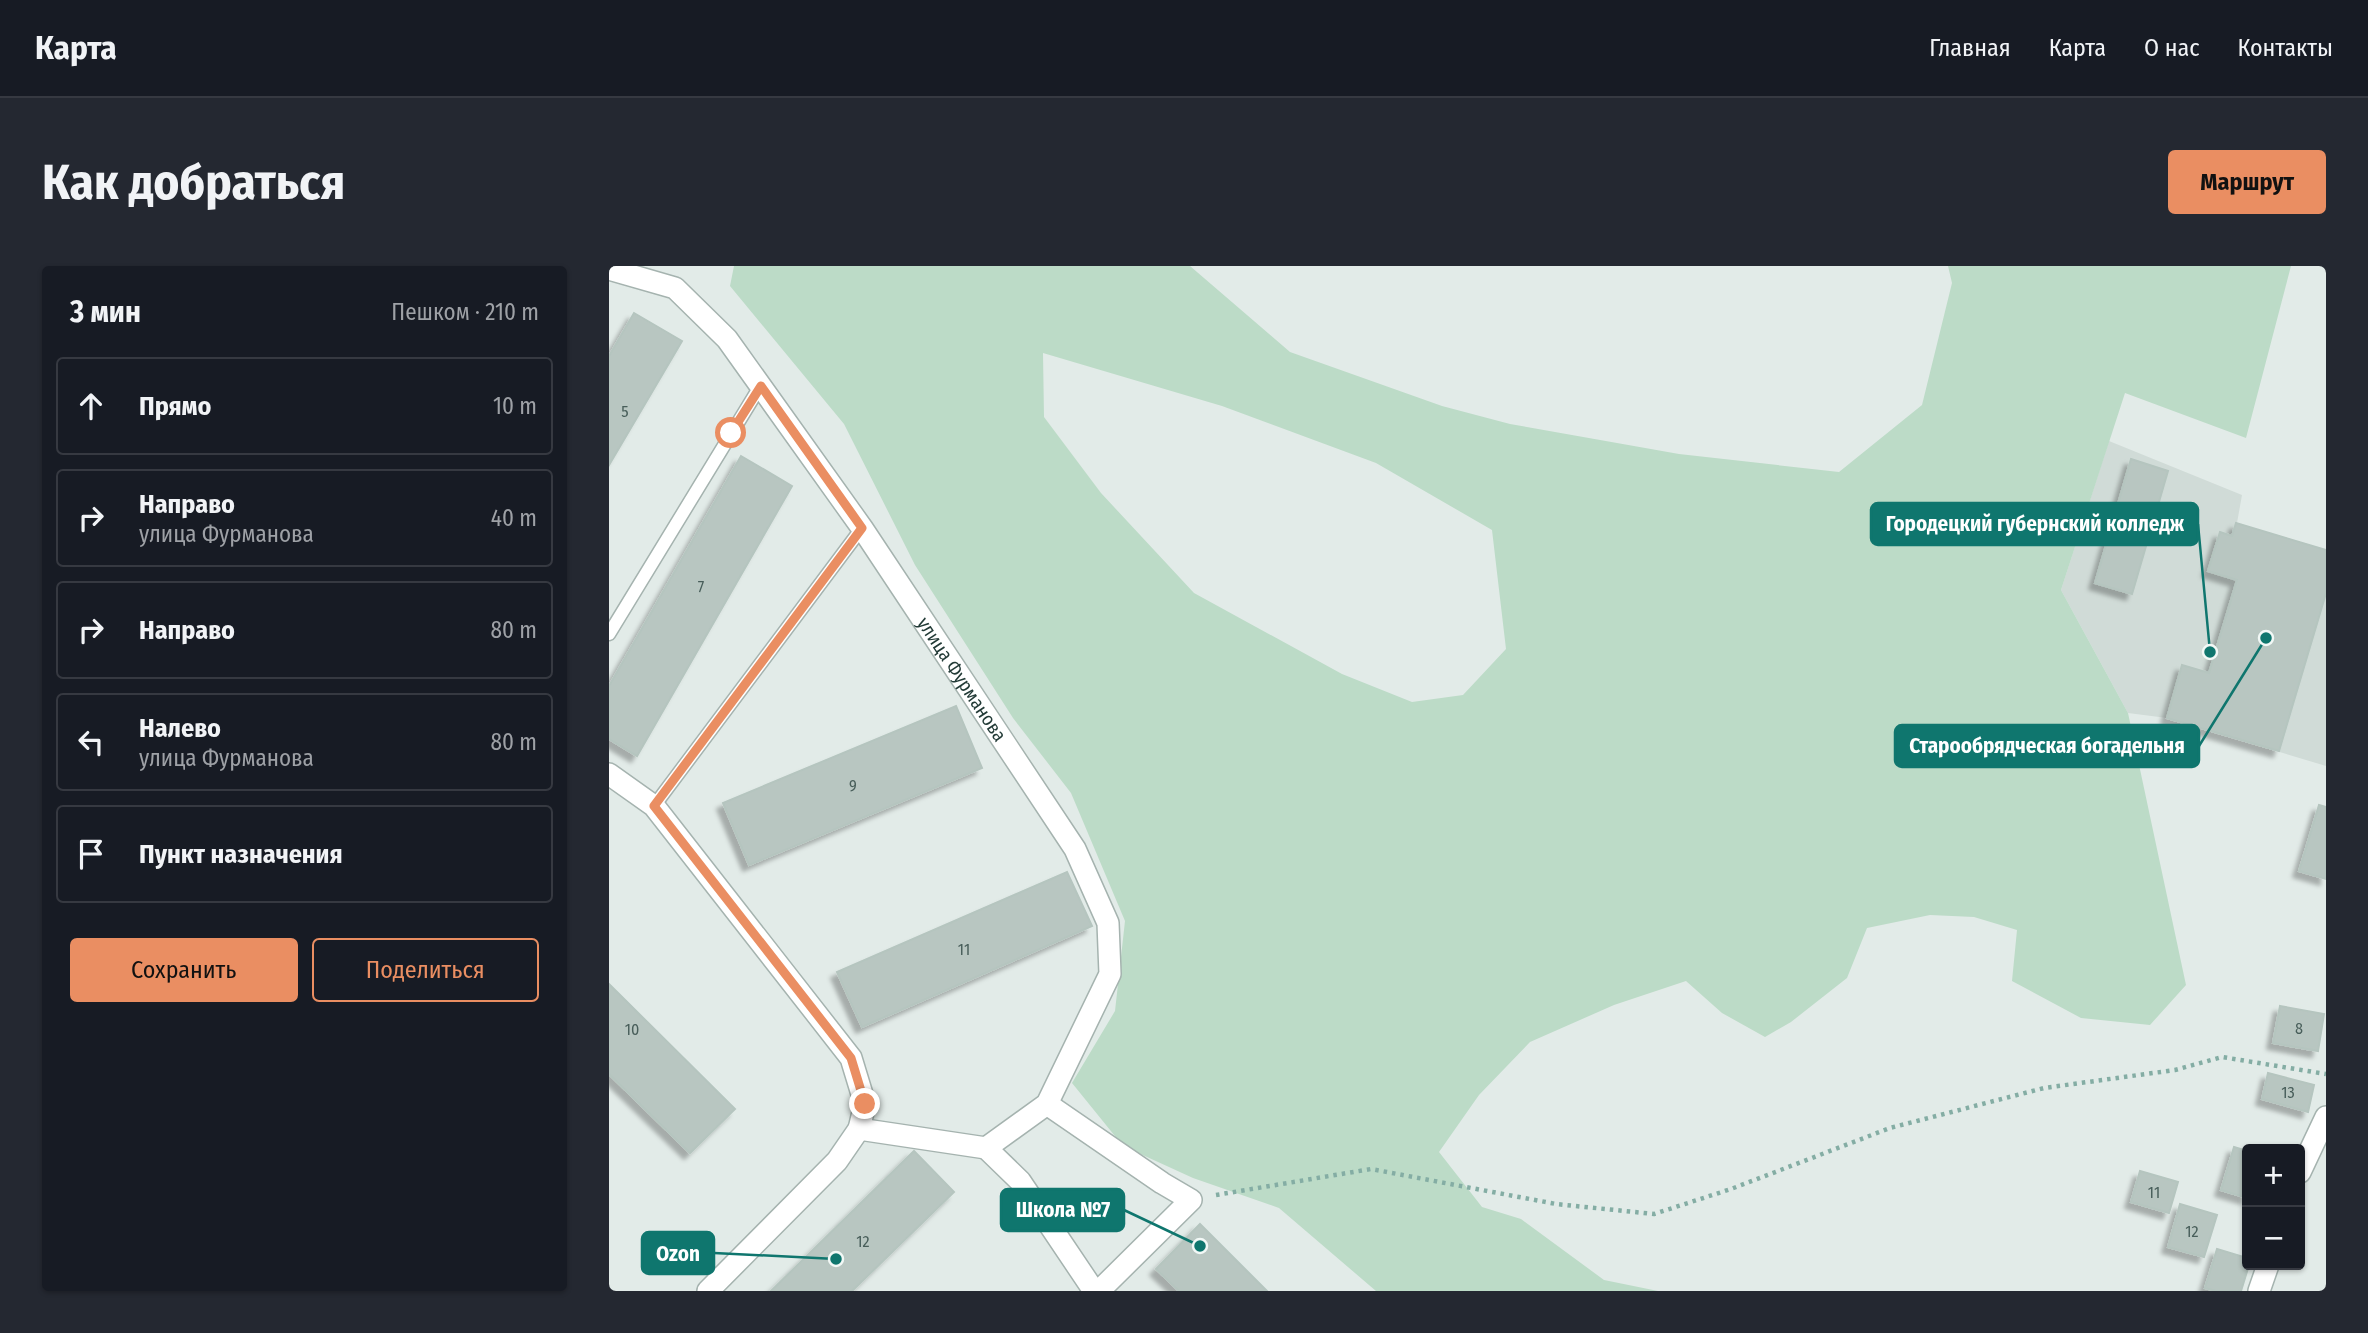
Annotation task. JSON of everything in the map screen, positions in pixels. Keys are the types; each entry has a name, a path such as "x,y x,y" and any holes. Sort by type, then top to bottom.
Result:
{"street":[{"name":"улица Фурманова","path":"609,269 675,288 727,339 862,528 1075,849 1108,923 1110,974 1047,1104 986,1148"},
{"path":"609,774 654,806 851,1058 865,1104 859,1129 837,1161 708,1291"},
{"path":"859,1129 986,1148 1020,1181 1097,1291 1191,1200 1047,1104"},
{"path":"2305,1161 2326,1117"},
{"path":"2259,1291 2266,1270"}],"lane":[{"path":"609,634 761,386"},
{"path":"654,806 862,528"}],"path":[{"path":"1191,1200 1371,1169 1556,1205 1654,1214 1731,1189 1891,1128 2045,1088 2175,1070 2222,1057 2326,1074"}],"shaded area":[{"path":"2109,441 2242,495 2237,523 2326,550 2326,766 2167,718 2128,713 2061,590"}],"green space":[{"path":"734,266 1190,266 1290,352 1442,406 1510,424 1679,454 1839,472 1922,405 1952,283 1948,266 2291,266 2246,438 2125,393 2061,590 2128,713 2186,985 2150,1025 2081,1018 2012,981 2017,930 1974,917 1930,915 1867,928 1847,978 1791,1022 1765,1037 1722,1013 1686,981 1614,1005 1530,1042 1479,1095 1439,1152 1482,1207 1521,1219 1604,1280 1658,1291 1376,1291 1279,1208 1193,1178 1123,1146 1072,1083 1115,1011 1125,921 1071,793 1013,718 915,565 844,424 730,286","holes":["1043,353 1222,406 1376,463 1492,530 1506,649 1463,695 1412,702 1342,674 1194,593 1101,493 1044,417"]}],"building":[{"path":"634,313 682,341 609,465 609,356"},
{"path":"741,456 792,486 637,756 609,739 609,686"},
{"path":"2131,459 2168,471 2132,594 2095,583"},
{"path":"2236,523 2326,550 2326,593 2279,751 2167,718 2182,665 2209,673 2237,580 2208,571 2220,532 2232,536"},
{"path":"956,706 982,768 749,865 723,803"},
{"path":"2319,805 2326,807 2326,879 2299,871"},
{"path":"1067,872 1092,926 862,1027 837,972"},
{"path":"609,984 735,1109 690,1153 609,1074"},
{"path":"2280,1006 2324,1014 2318,1051 2273,1043"},
{"path":"2268,1073 2314,1085 2308,1112 2262,1099"},
{"path":"2234,1147 2242,1149 2242,1196 2221,1190"},
{"path":"914,1151 954,1192 852,1291 771,1291"},
{"path":"2140,1171 2178,1182 2169,1213 2131,1202"},
{"path":"2180,1204 2217,1215 2204,1257 2168,1247"},
{"path":"1200,1224 1267,1291 1179,1291 1156,1269"},
{"path":"2217,1249 2242,1256 2242,1270 2247,1270 2241,1291 2205,1288"}],"place":[{"name":"Старообрядческая богадельня","path":"2266,638"},
{"name":"Городецкий губернский колледж","path":"2210,652"},
{"name":"Школа №7","path":"1200,1246"},
{"name":"Ozon","path":"836,1259"}],"route":[{"path":"731,433 761,386 862,528 654,806 851,1058 865,1104"}]}
